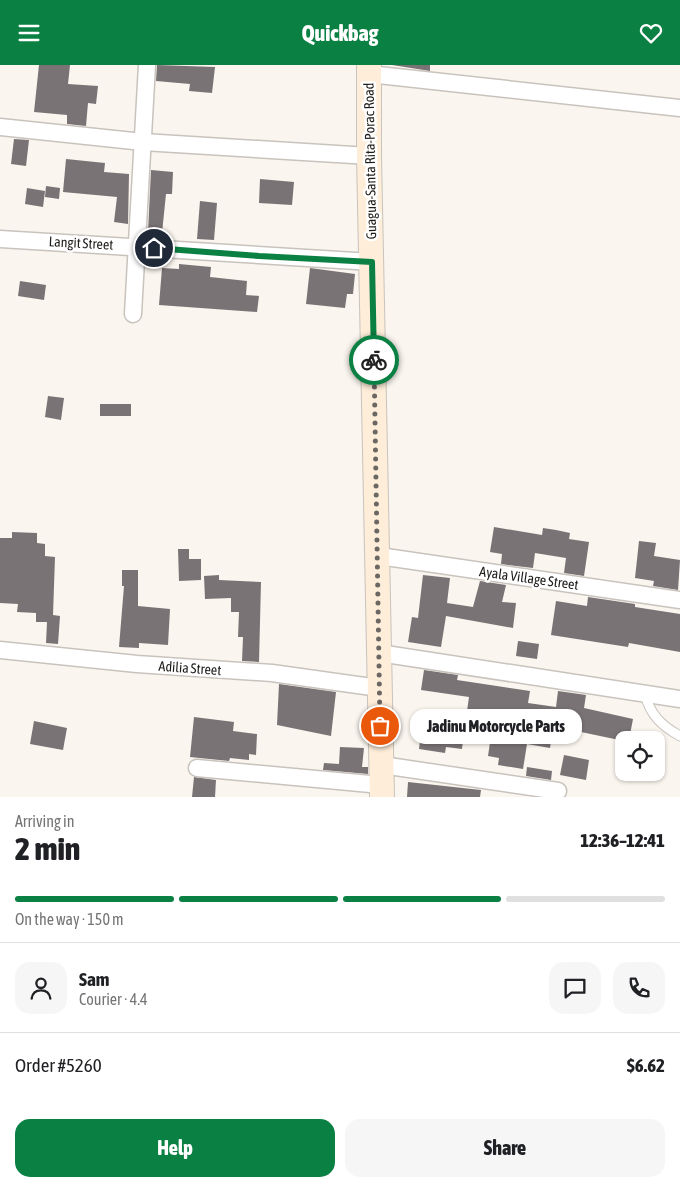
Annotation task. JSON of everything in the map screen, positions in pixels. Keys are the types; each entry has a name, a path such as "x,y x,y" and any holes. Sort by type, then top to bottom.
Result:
{"main road":[{"name":"Guagua-Santa Rita-Porac Road","path":"369,69 369,156 379,556 379,688 382,782"}],"street":[{"path":"133,314 147,65"},
{"path":"369,69 680,108"},
{"path":"0,127 143,142 369,156"},
{"name":"Langit Street","path":"0,239 372,262"},
{"name":"Ayala Village Street","path":"379,556 680,600"},
{"name":"Adilia Street","path":"0,649 138,664 272,673 379,688"},
{"path":"379,653 680,699"},
{"path":"197,768 382,782 558,791"}],"lane":[{"path":"645,694 653,715 659,722 680,736"}],"building":[{"path":"39,65 70,65 68,84 98,86 96,104 88,103 86,126 67,124 67,115 34,112"},
{"path":"157,65 215,67 212,93 189,91 190,84 156,81"},
{"path":"392,65 430,65 430,71"},
{"path":"14,139 29,140 26,166 11,164"},
{"path":"66,159 105,163 104,172 129,174 128,224 114,222 117,197 63,192"},
{"path":"151,170 173,172 172,194 166,194 162,233 148,232"},
{"path":"260,179 294,182 292,205 259,203"},
{"path":"46,186 60,188 59,199 45,197"},
{"path":"27,188 45,191 43,207 25,204"},
{"path":"200,201 217,203 214,240 197,239"},
{"path":"179,264 211,267 210,277 247,281 246,295 259,296 257,312 159,305 162,268 179,269"},
{"path":"310,268 355,274 353,294 347,294 345,308 306,304"},
{"path":"20,281 46,285 44,300 18,296"},
{"path":"48,396 64,398 61,420 45,417"},
{"path":"100,404 131,404 131,416 100,416"},
{"path":"494,527 542,535 543,528 556,530 570,533 569,539 589,542 584,576 564,573 566,558 535,553 533,568 501,564 502,554 490,552"},
{"path":"12,532 37,533 37,543 45,544 45,556 55,557 53,615 60,616 58,644 46,643 47,622 36,622 36,613 17,612 18,604 0,603 0,538 12,538"},
{"path":"639,541 656,543 654,556 680,560 678,590 653,586 654,581 635,578"},
{"path":"178,549 189,549 189,559 201,559 201,580 179,581"},
{"path":"122,570 138,570 138,606 170,609 168,645 139,643 139,648 119,647 124,586 122,586"},
{"path":"219,575 219,580 261,582 259,662 242,661 243,637 238,637 239,612 231,612 231,598 205,599 204,576"},
{"path":"423,575 450,578 447,603 473,607 480,581 506,585 502,602 516,603 513,628 446,616 441,647 408,642 412,617 418,618"},
{"path":"588,597 635,604 635,607 680,614 680,652 629,643 628,647 551,635 556,601 587,606"},
{"path":"518,641 539,644 537,659 516,656"},
{"path":"424,670 458,675 457,680 530,691 528,703 556,707 558,691 586,695 584,708 633,719 631,731 615,731 615,739 581,732 553,729 550,748 527,744 523,769 498,765 499,758 488,756 493,722 466,718 469,697 421,690"},
{"path":"279,684 336,692 331,736 277,725"},
{"path":"194,717 234,722 233,731 257,734 256,755 249,754 249,760 230,758 229,761 190,757"},
{"path":"34,721 67,728 63,750 30,744"},
{"path":"422,725 464,732 462,749 446,747 445,753 419,749"},
{"path":"340,747 364,748 362,767 368,767 368,774 323,770 324,763 339,764"},
{"path":"564,755 589,760 586,780 560,775"},
{"path":"527,767 552,771 551,780 526,776"},
{"path":"194,777 216,780 215,797 192,797"},
{"path":"408,782 481,790 480,797 407,797"}],"way so far":[{"path":"374,360 379,556 380,726"}],"place":[{"name":"Jadinu Motorcycle Parts","path":"380,726"}],"route":[{"path":"154,248 372,262 374,360"}]}
